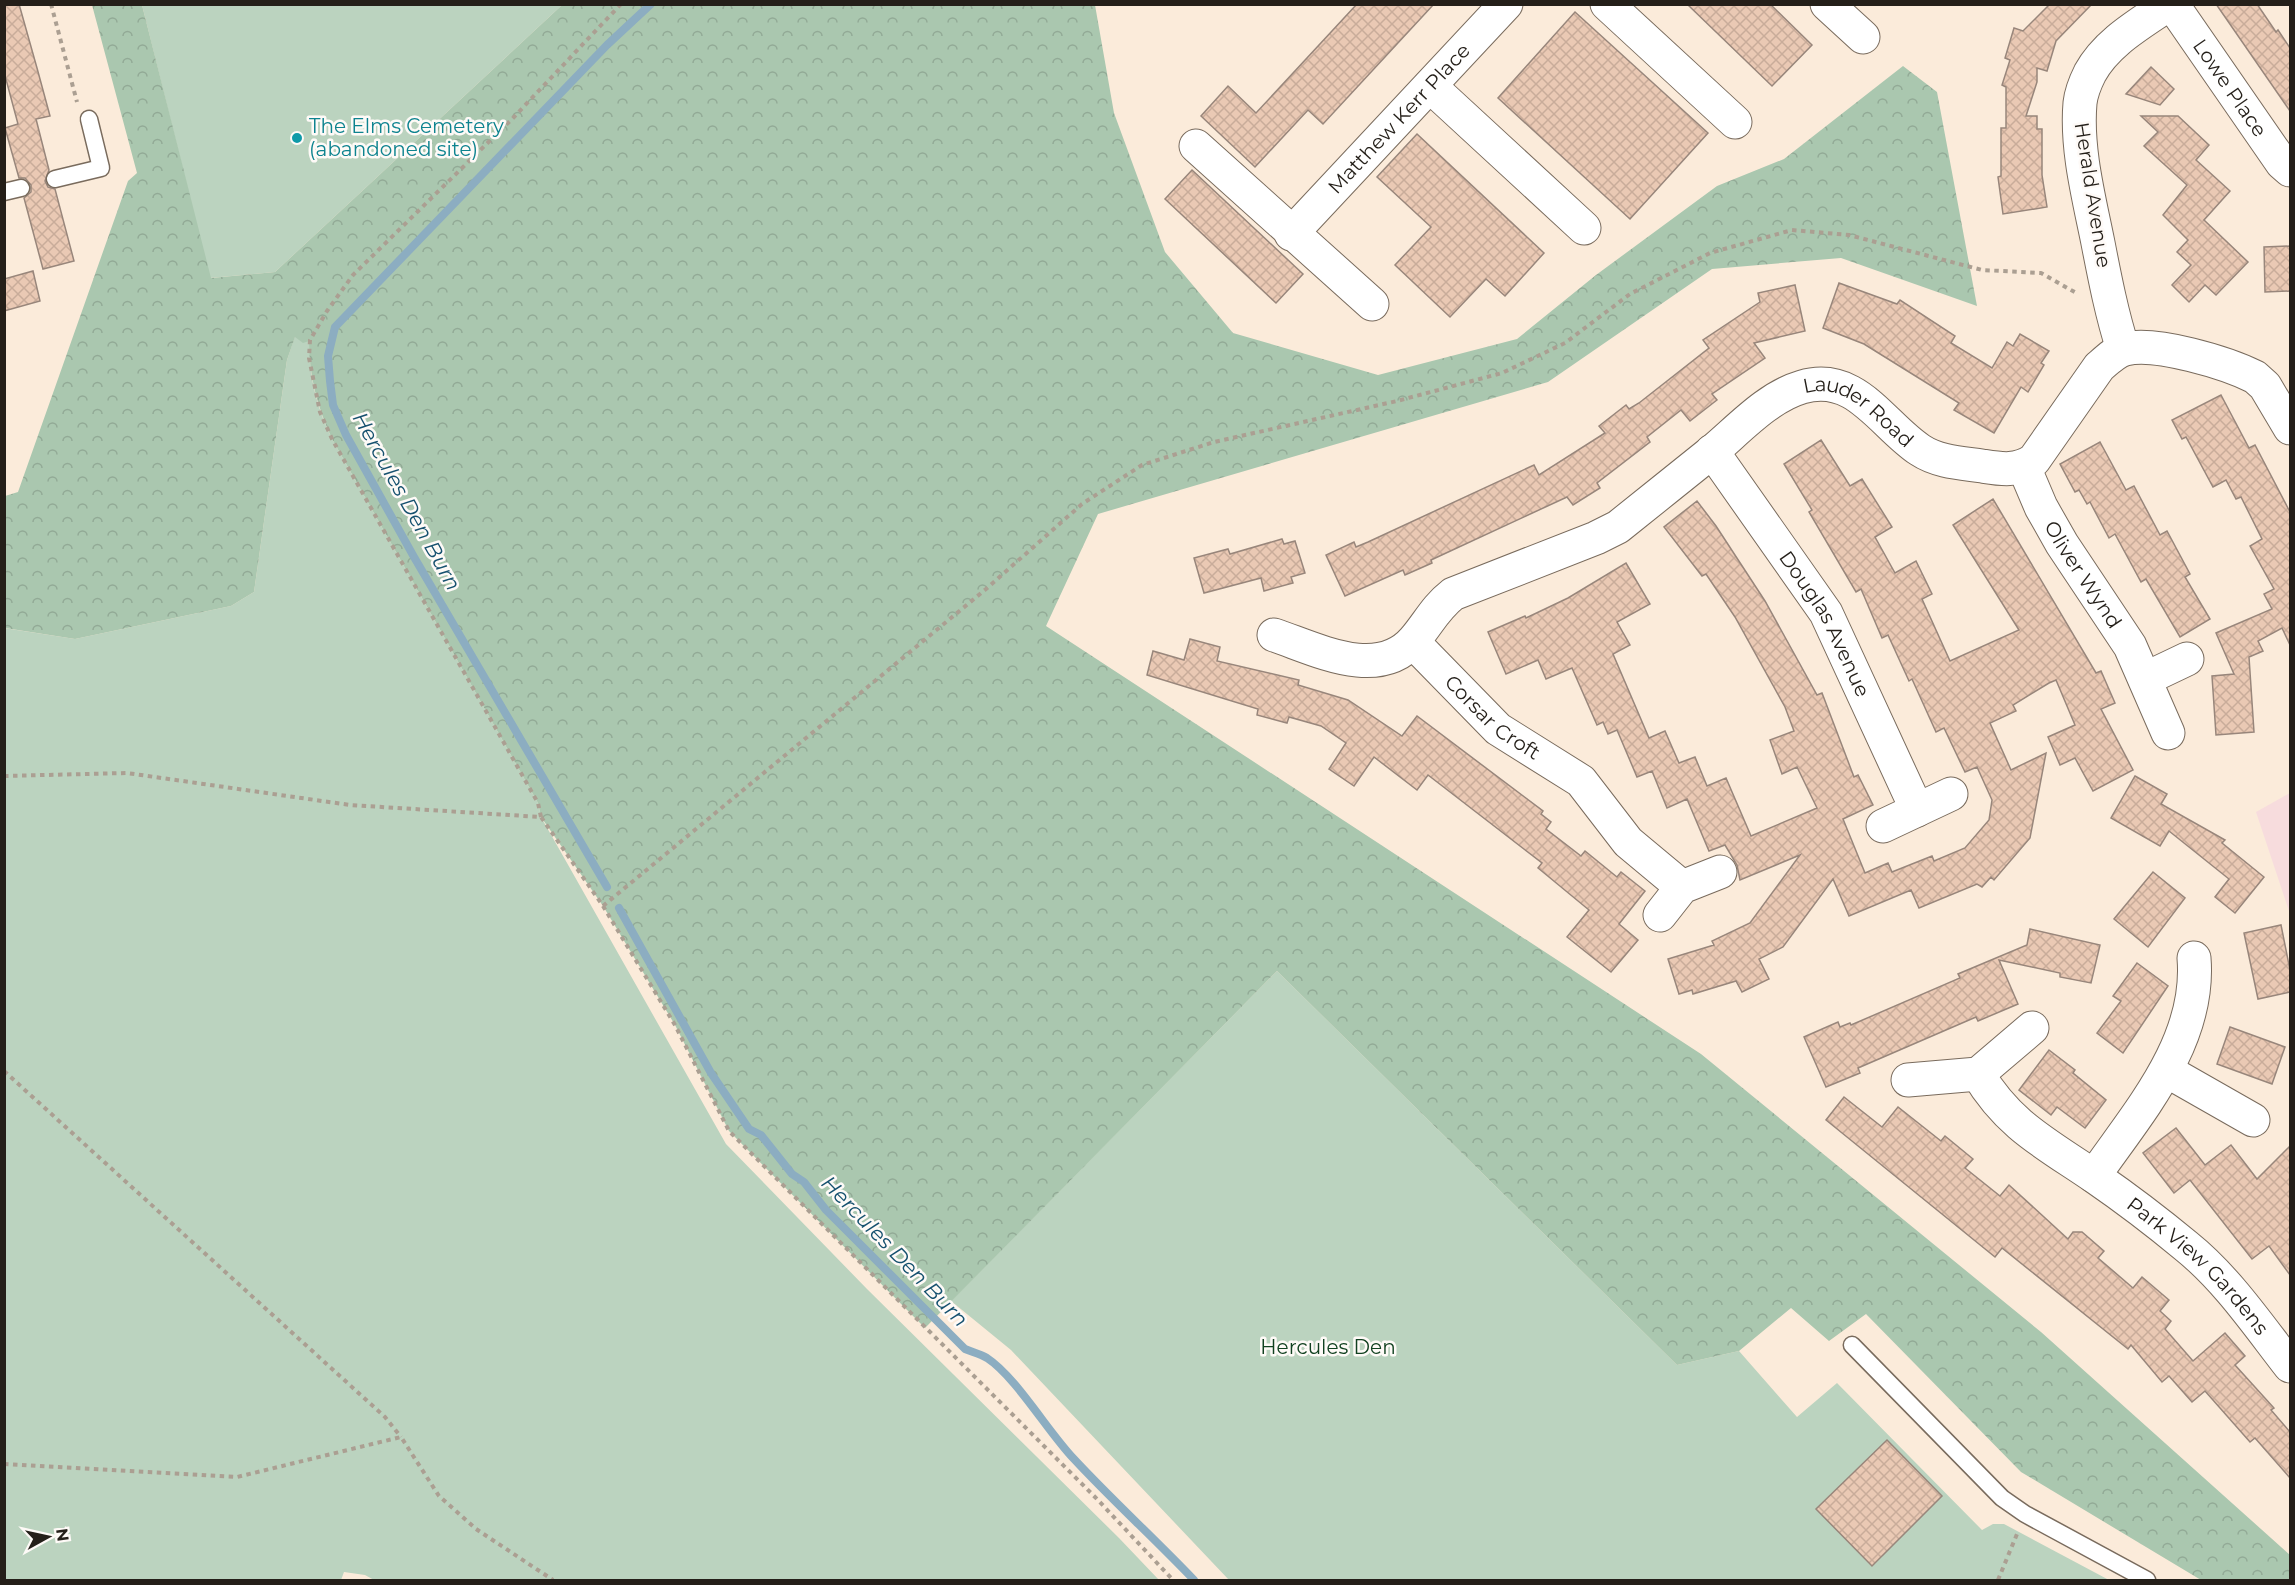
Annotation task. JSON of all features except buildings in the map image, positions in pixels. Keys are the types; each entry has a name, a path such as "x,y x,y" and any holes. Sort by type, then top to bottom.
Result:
{"street":[{"name":"Matthew Kerr Place","path":"1292,234 1506,4"},
{"path":"1607,4 1735,122"},
{"path":"1827,4 1863,37"},
{"name":"Lowe Place","path":"2170,4 2282,164 2290,170"},
{"name":"Herald Avenue","path":"2123,349 2113,314 2080,141 2080,101 2089,74 2103,54 2125,34 2170,4"},
{"path":"1430,86 1584,228"},
{"path":"1196,146 1372,304"},
{"path":"2024,467 2043,449 2099,367 2123,349 2156,347 2255,377 2265,386 2290,428"},
{"name":"Lauder Road","path":"1413,642 1437,606 1453,594 1596,538 1618,527 1785,394 1804,387 1820,385 1852,391 1868,402 1921,450 1941,459 2011,470 2024,467"},
{"name":"Douglas Avenue","path":"1713,451 1826,613 1917,810"},
{"name":"Oliver Wynd","path":"2024,467 2056,534 2116,622 2145,679 2168,733"},
{"path":"1274,635 1341,657 1371,662 1393,656 1413,642"},
{"name":"Corsar Croft","path":"1413,642 1498,729 1581,780 1628,842 1682,887"},
{"path":"2145,679 2187,659"},
{"path":"1883,826 1951,794"},
{"path":"1660,915 1682,887 1720,872"},
{"path":"2094,1176 2167,1071 2193,1006 2196,981 2194,958"},
{"path":"1908,1080 1977,1074 2032,1028"},
{"path":"2167,1071 2253,1120"},
{"name":"Park View Gardens","path":"1977,1074 2003,1111 2043,1144 2094,1176 2188,1248 2225,1285 2290,1366"}],"lane":[{"path":"55,179 101,168 89,119"},
{"path":"1852,1345 2002,1498 2025,1514 2147,1581"}],"path":[{"path":"51,4 79,106 89,119"},
{"path":"621,4 513,118 353,275 327,311 310,340 313,385 320,412 332,438 538,803 541,817 603,906 675,1025 729,1131 1096,1498 1173,1581"},
{"path":"603,906 986,589 1082,504 1142,465 1214,442 1397,401 1502,373 1565,343 1630,294 1710,253 1792,230 1849,236 1982,270 2041,273 2113,314"},
{"path":"4,776 127,773 351,805 541,817"},
{"path":"4,1071 200,1246 385,1417 401,1437 439,1496 476,1529 553,1581"},
{"path":"4,1464 237,1476 401,1437"},
{"path":"1998,1581 2025,1514"}],"shaded area":[{"path":"2290,793 2290,914 2256,812"}],"green space":[{"path":"92,5 142,5 211,278 275,272 562,5 1095,5 1114,113 1165,252 1233,333 1378,375 1517,339 1596,275 1717,186 1784,159 1903,66 1937,92 1977,306 1841,258 1712,269 1548,382 1098,514 1046,626 1701,1054 2041,1332 2290,1555 2290,1580 2201,1580 2021,1472 1866,1314 1829,1341 1791,1308 1739,1351 1677,1365 1277,971 925,1328 729,1131 675,1025 603,906 541,817 538,803 332,439 315,391 310,366 309,341 303,343 295,337 287,360 254,592 231,606 75,639 5,628 5,496 18,492 128,181 137,173"},
{"name":"The Elms Cemetery (abandoned site)","path":"142,5 562,5 275,272 210,278"},
{"path":"295,336 310,340 310,366 315,391 332,439 538,803 541,817 726,1144 867,1289 1159,1580 374,1580 365,1575 344,1572 341,1580 5,1580 4,628 75,639 231,606 254,592 287,360"},
{"name":"Hercules Den","path":"1277,971 1677,1365 1739,1351 1797,1417 1837,1383 1982,1530 1993,1524 2004,1524 2109,1580 1229,1580 1011,1350 951,1301"}],"waterway":[{"name":"Hercules Den Burn","path":"607,887 414,557 346,435 333,405 328,356 335,327 607,45 651,4"},
{"name":"Hercules Den Burn","path":"619,908 711,1073 749,1129 761,1135 792,1174 804,1182 826,1210 965,1349 987,1358 1009,1378 1074,1459 1194,1580"}],"place":[{"name":"The Elms Cemetery (abandoned site)","path":"297,138"}]}
